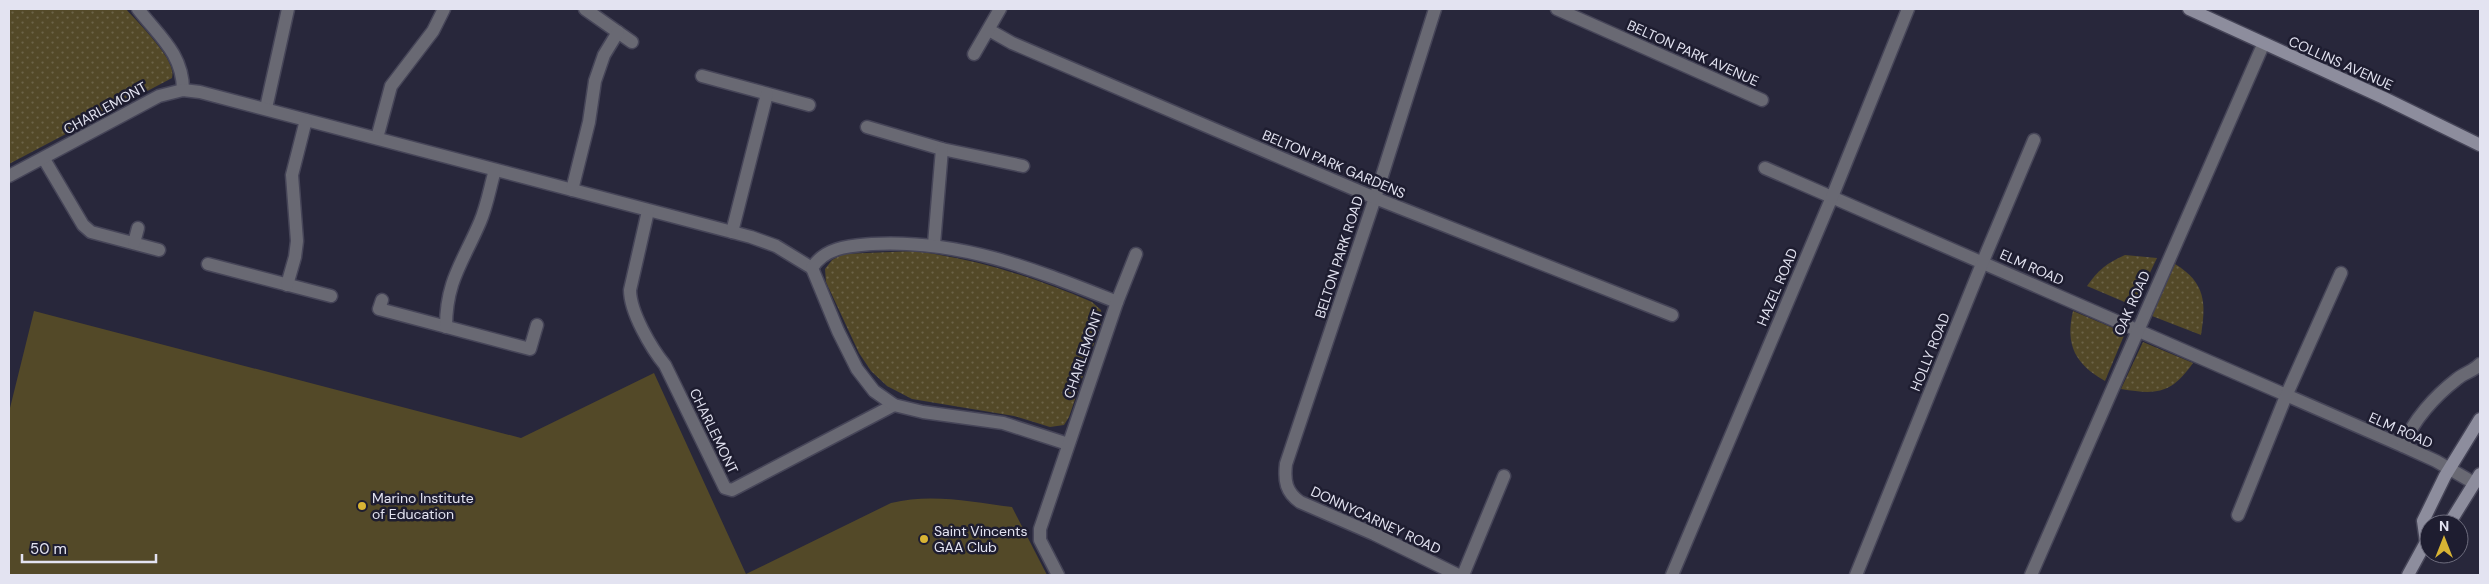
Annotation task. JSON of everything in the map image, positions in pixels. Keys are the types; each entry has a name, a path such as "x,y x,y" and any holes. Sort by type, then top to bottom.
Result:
{"main road":[{"name":"COLLINS AVENUE","path":"2189,9 2384,98 2480,145"},
{"path":"2426,514 2449,469 2480,419"},
{"path":"2455,514 2477,479"},
{"path":"2408,575 2419,555"}],"street":[{"path":"138,9 178,58 183,74 183,90"},
{"path":"266,108 288,9"},
{"path":"378,138 391,86 433,31 444,9"},
{"path":"585,9 632,42"},
{"path":"974,54 1000,9"},
{"name":"BELTON PARK ROAD","path":"1286,487 1284,476 1286,464 1375,198 1435,9"},
{"name":"BELTON PARK AVENUE","path":"1557,9 1762,100"},
{"name":"HAZEL ROAD","path":"1672,575 1832,197 1908,9"},
{"name":"BELTON PARK GARDENS","path":"989,30 1022,47 1375,198 1672,315"},
{"path":"572,190 590,122 595,82 604,55 618,32"},
{"name":"OAK ROAD","path":"2031,575 2263,44"},
{"path":"702,76 809,105"},
{"name":"CHARLEMONT","path":"9,176 159,96 183,90 200,92 266,108 732,232 776,246 812,268 818,258 828,251 853,245 934,244 992,256 1117,302"},
{"path":"732,232 767,94"},
{"path":"287,285 295,257 297,241 292,175 306,120"},
{"path":"867,127 942,148 1023,166"},
{"name":"HOLLY ROAD","path":"1856,575 2034,140"},
{"path":"934,244 942,148"},
{"path":"44,159 83,225 91,232 159,250"},
{"name":"ELM ROAD","path":"1765,168 2403,446 2449,469 2477,479"},
{"path":"446,327 446,307 451,285 459,262 482,220 494,170"},
{"name":"CHARLEMONT","path":"648,211 630,290 630,300 655,353 665,365 725,488 732,490 894,405"},
{"path":"134,243 138,228"},
{"name":"CHARLEMONT","path":"1058,575 1040,540 1040,529 1117,302 1136,254"},
{"path":"208,264 331,296"},
{"path":"812,268 838,331 857,369 874,391 894,405 923,412 1003,423 1068,444"},
{"path":"2238,515 2286,396 2341,273"},
{"path":"382,300 379,309 530,349 537,325"},
{"path":"2403,446 2408,434 2430,403 2452,383 2480,364"},
{"path":"1462,575 1504,476"},
{"name":"DONNYCARNEY ROAD","path":"1286,487 1291,495 1300,502 1374,534 1458,575"}],"shaded area":[{"path":"9,9 126,9 163,52 169,62 172,78 9,164"},
{"path":"914,251 937,254 1005,270 1092,302 1101,310 1102,320 1069,417 1064,425 1050,427 1014,416 912,399 887,386 871,371 859,353 826,282 825,269 832,260 843,254"},
{"path":"2125,255 2157,258 2134,306 2087,286 2103,268"},
{"path":"2175,264 2193,279 2202,295 2201,335 2152,316"},
{"name":"Marino Institute of Education","path":"34,311 521,438 654,373 746,574 891,503 906,500 936,499 1012,507 1047,575 9,575 9,412"},
{"path":"2073,311 2125,333 2105,381 2086,368 2075,352 2070,334"},
{"path":"2143,342 2193,363 2178,381 2162,390 2144,392 2121,389"}],"place":[{"name":"Marino Institute of Education","path":"362,506"},
{"name":"Saint Vincents GAA Club","path":"924,539"}]}
